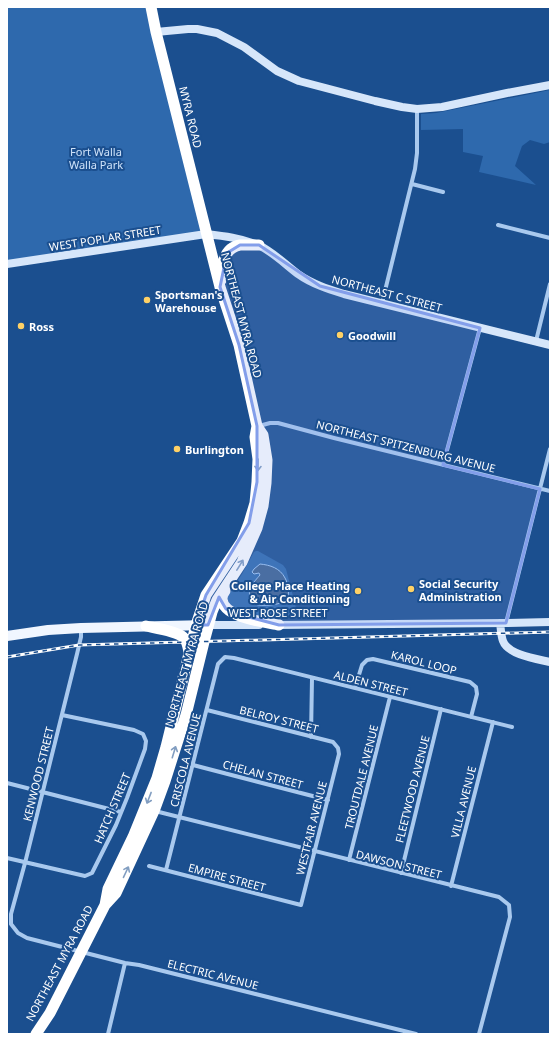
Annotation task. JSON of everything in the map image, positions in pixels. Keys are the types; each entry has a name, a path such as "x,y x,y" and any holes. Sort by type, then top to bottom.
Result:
{"highway":[{"name":"MYRA ROAD","path":"151,7 206,234"},
{"name":"NORTHEAST MYRA ROAD","path":"36,1034 50,1013 105,905 116,893 154,811 186,715 208,625 215,606 250,546 263,506 267,460 263,435 257,426 238,345 220,287 206,234"},
{"path":"220,287 223,261 227,253 234,247 259,246"},
{"name":"NORTHEAST MYRA ROAD","path":"105,905 108,889 133,837 157,778 196,625 206,595 242,541 249,523 255,503 257,482 258,459 255,437 257,426"},
{"path":"227,584 222,598 226,609 251,620 279,624"},
{"path":"146,626 174,633 183,637 187,642 189,652"}],"main road":[{"path":"156,32 197,29 217,33 244,47 277,71 299,81 402,107 417,109 442,107 550,85"},
{"name":"NORTHEAST C STREET","path":"206,234 235,237 259,246 280,259 299,275 320,286 344,294 550,345"},
{"name":"WEST POPLAR STREET","path":"7,264 206,234"},
{"name":"WEST ROSE STREET","path":"7,636 48,630 146,626 550,622"},
{"path":"503,623 503,642 507,648 514,652 550,662"}],"street":[{"path":"382,303 415,169 417,153 417,109"},
{"path":"412,184 443,192"},
{"path":"498,225 550,238"},
{"path":"536,342 550,284"},
{"path":"443,465 480,328"},
{"name":"NORTHEAST SPITZENBURG AVENUE","path":"257,426 278,423 550,491"},
{"path":"503,623 550,450"},
{"name":"KENWOOD STREET","path":"11,924 11,914 62,715 81,637 81,628"},
{"name":"ALDEN STREET","path":"225,657 512,727"},
{"name":"CRISCOLA AVENUE","path":"166,870 218,664 225,657"},
{"name":"KAROL LOOP","path":"355,688 362,665 366,660 374,659 470,682 476,687 477,694 471,717"},
{"path":"311,737 312,678"},
{"name":"TROUTDALE AVENUE","path":"349,860 390,697"},
{"name":"BELROY STREET","path":"207,710 333,742 338,748 339,754"},
{"name":"FLEETWOOD AVENUE","path":"401,874 441,710"},
{"name":"HATCH STREET","path":"25,863 85,876 92,873 116,825 145,749 146,741 143,734 134,730 62,715"},
{"name":"VILLA AVENUE","path":"451,886 493,722"},
{"name":"WESTFAIR AVENUE","path":"301,906 339,754"},
{"name":"CHELAN STREET","path":"193,765 328,800"},
{"path":"7,783 121,812"},
{"name":"DAWSON STREET","path":"154,811 401,874 499,897 509,905 510,917 479,1034"},
{"path":"7,858 25,863"},
{"name":"EMPIRE STREET","path":"149,866 301,906"},
{"name":"ELECTRIC AVENUE","path":"11,924 18,933 27,938 125,963 139,964 416,1034"},
{"path":"108,1034 125,963"}],"highlighted area":[{"path":"240,245 259,245 320,286 480,328 443,465 540,489 506,623 279,625 234,613 226,609 219,597 208,625 196,625 206,595 249,523 257,482 257,426 239,345 220,287 227,253"}],"green space":[{"name":"Fort Walla Walla Park","path":"7,7 152,7 206,234 7,264"},
{"path":"550,90 550,142 544,144 530,140 522,146 515,166 536,185 479,172 483,156 463,152 463,129 421,130 421,114 436,113"},
{"path":"256,551 283,565 286,569 298,614 297,616 278,617 252,615 231,608 227,597"}],"shaded area":[{"path":"260,564 274,568 283,575 288,588 288,597 285,601 267,605 258,605 252,602 249,592 253,583 260,575 259,573 254,574 252,572"}],"railway":[{"path":"7,657 79,645 550,632"}],"place":[{"name":"Sportsman's Warehouse","path":"147,300"},
{"name":"Ross","path":"21,326"},
{"name":"Goodwill","path":"340,335"},
{"name":"Burlington","path":"177,449"},
{"name":"Social Security Administration","path":"411,589"},
{"name":"College Place Heating & Air Conditioning","path":"358,591"}]}
